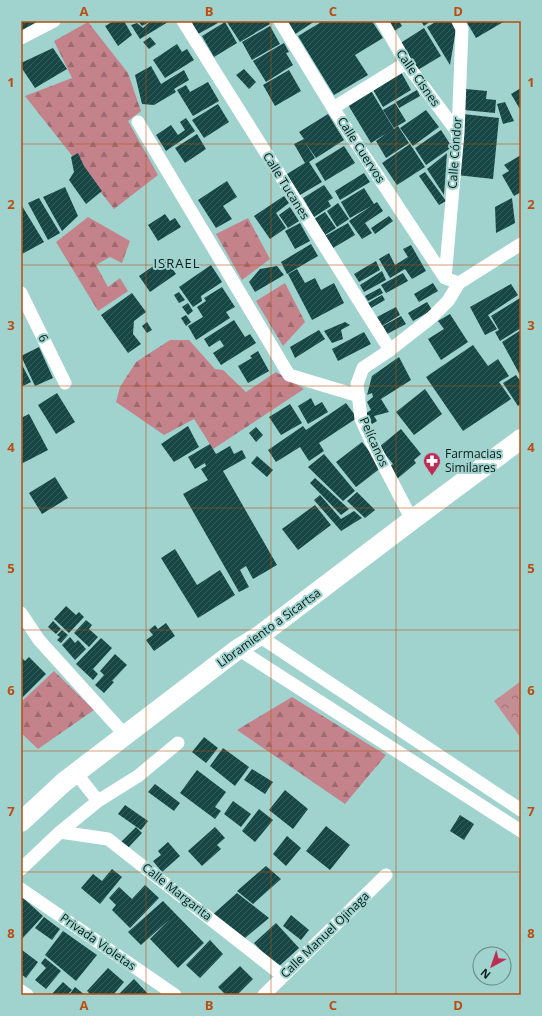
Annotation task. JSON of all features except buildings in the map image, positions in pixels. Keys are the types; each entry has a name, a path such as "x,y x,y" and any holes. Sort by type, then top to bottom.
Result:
{"main road":[{"name":"Libramiento a Sicartsa","path":"21,822 64,782 238,649 259,636 521,439"}],"street":[{"path":"21,38 54,21"},
{"name":"Calle Tucanes","path":"182,21 390,350"},
{"name":"Calle Cuervos","path":"280,21 333,108 445,278"},
{"name":"Calle Cisnes","path":"382,21 406,63 458,133"},
{"name":"Calle Cóndor","path":"445,278 458,133 460,25"},
{"path":"333,108 406,63"},
{"path":"138,122 289,375 359,396"},
{"path":"445,278 459,283 521,244"},
{"name":"Pelícanos","path":"412,520 361,419 357,384 363,368 390,350 431,318 448,301 459,283"},
{"name":"6","path":"21,293 65,383"},
{"path":"21,613 39,640 126,736"},
{"path":"259,636 521,810"},
{"path":"238,649 521,831"},
{"path":"21,868 60,832 98,801 138,776 178,743"},
{"path":"76,773 98,801"},
{"name":"Calle Margarita","path":"60,832 108,839 283,976"},
{"name":"Calle Manuel Ojinaga","path":"264,995 386,875"},
{"name":"Privada Violetas","path":"21,889 175,995"},
{"path":"21,991 27,995"}],"green space":[{"path":"88,22 128,73 141,111 128,121 158,175 114,209 25,96 72,78 54,41"},
{"path":"88,217 130,241 122,263 110,257 96,265 108,287 120,278 128,291 98,311 56,242"},
{"path":"248,218 270,259 242,280 216,234"},
{"path":"285,283 305,322 283,346 256,301"},
{"path":"170,340 189,340 215,369 223,370 246,392 276,372 304,389 213,449 194,419 164,435 116,402 120,387 136,362"},
{"path":"54,671 94,710 38,749 21,733 21,702"},
{"path":"521,681 521,738 494,701"},
{"path":"292,697 386,755 345,804 237,730"}],"place":[{"name":"Farmacias Similares","path":"432,476"}],"district":[{"name":"ISRAEL","path":"177,263"}]}
